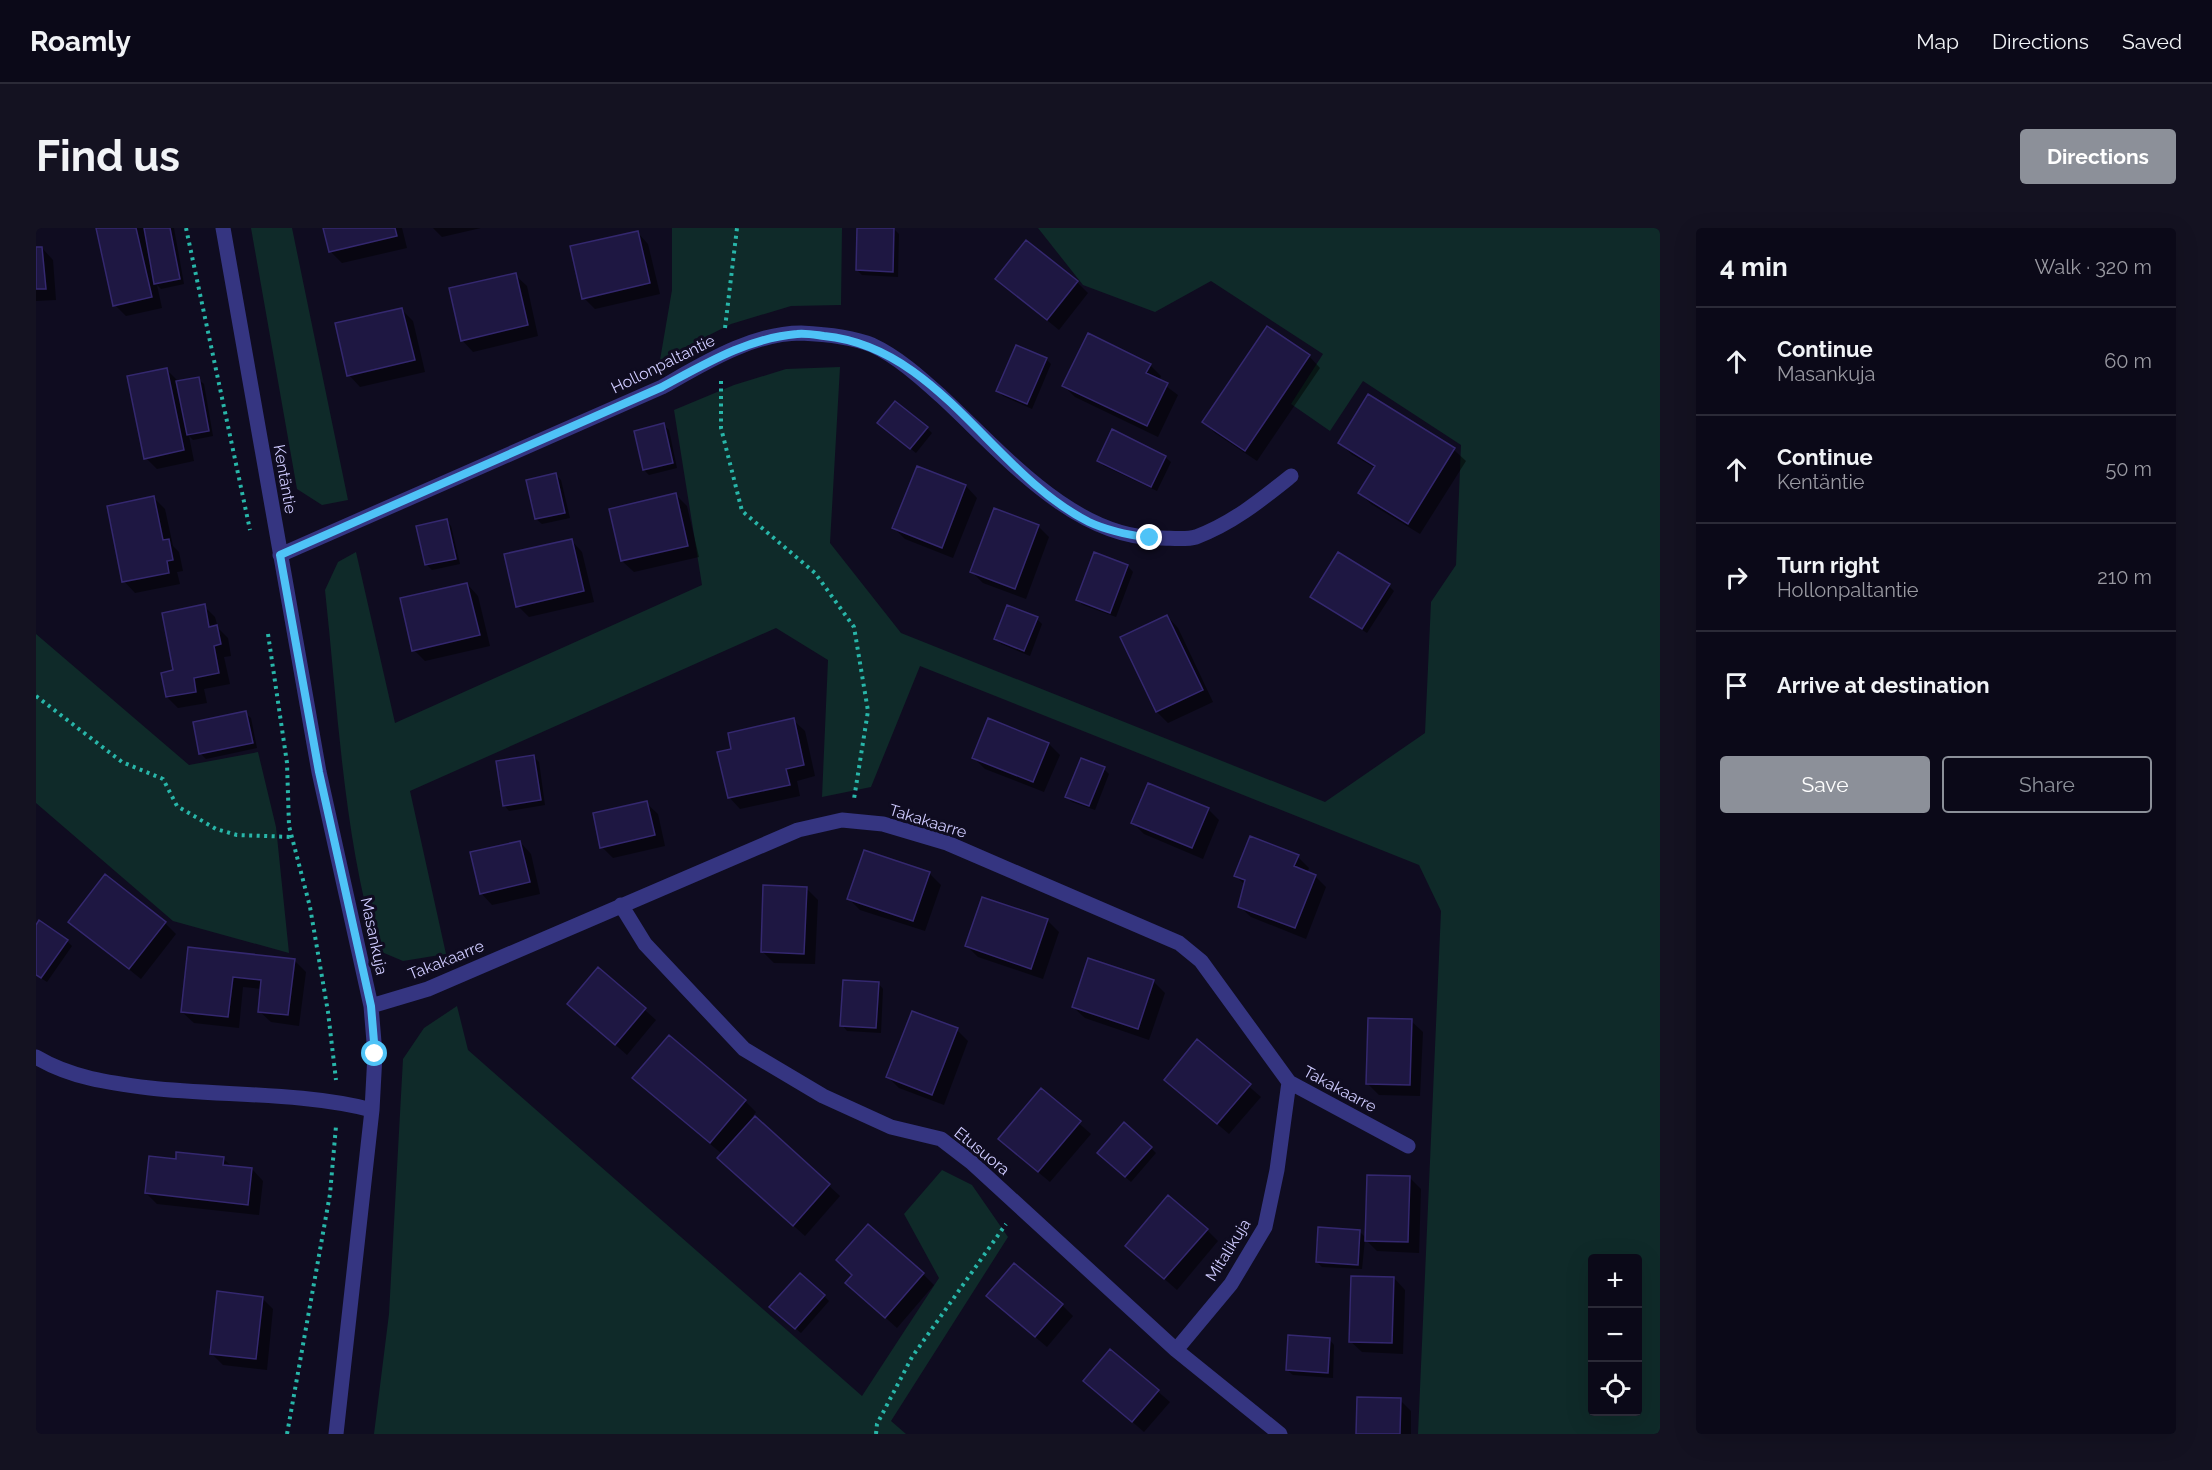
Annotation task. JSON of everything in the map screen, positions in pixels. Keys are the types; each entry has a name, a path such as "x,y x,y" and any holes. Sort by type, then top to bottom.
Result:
{"street":[{"name":"Kentäntie","path":"223,228 319,772"},
{"name":"Hollonpaltantie","path":"280,555 662,387 720,355 763,340 799,333 836,337 872,345 918,375 1052,499 1089,522 1120,534 1150,538 1193,538 1238,518 1291,476"},
{"name":"Masankuja","path":"319,772 371,1006 375,1054 372,1110 336,1434"},
{"name":"Takakaarre","path":"371,1006 428,989 798,830 842,820 883,824 947,843 1179,943 1201,962 1288,1082 1408,1146"},
{"name":"Etusuora","path":"621,905 645,944 744,1049 833,1101 891,1127 941,1139 970,1162 1176,1350 1280,1434"},
{"path":"36,1057 95,1081 209,1094 338,1101 372,1110"},
{"name":"Mitalikuja","path":"1176,1350 1230,1284 1265,1227 1277,1170 1288,1082"}],"path":[{"path":"186,228 252,539"},
{"path":"737,228 720,355 722,428 742,511 815,573 854,627 868,711 850,821"},
{"path":"268,633 287,763 289,826 310,906 328,1012 338,1101 330,1194 287,1434"},
{"path":"36,696 122,762 163,779 177,806 216,829 237,835 292,837"},
{"path":"876,1434 877,1424 912,1357 1019,1206"}],"green space":[{"path":"251,228 292,228 348,500 322,505 297,489"},
{"path":"672,228 842,228 841,305 791,306 731,324 660,360 672,290"},
{"path":"1038,228 1660,228 1660,1434 1418,1434 1441,911 1419,865 920,666 871,787 822,797 828,660 776,628 410,791 446,954 403,961 377,950 356,861 338,726 325,590 338,562 356,552 395,723 702,585 674,410 734,385 786,369 840,367 830,543 901,633 1325,802 1425,733 1431,602 1456,565 1461,445 1363,381 1330,431 1291,404 1323,354 1211,281 1155,312 1083,285"},
{"path":"36,634 189,765 258,752 276,827 289,953 173,921 36,803"},
{"path":"457,1006 468,1050 862,1396 939,1278 904,1214 942,1170 972,1185 1008,1237 891,1421 906,1434 374,1434 389,1314 403,1059 424,1028"}],"building":[{"path":"96,228 136,228 152,297 113,306"},
{"path":"144,228 170,228 180,279 154,284"},
{"path":"323,228 395,228 397,236 329,252"},
{"path":"857,228 894,228 893,272 856,270"},
{"path":"638,231 650,283 582,299 570,246"},
{"path":"1026,240 1078,281 1047,320 995,279"},
{"path":"36,247 42,247 46,289 36,289"},
{"path":"516,273 528,325 461,341 449,288"},
{"path":"402,308 415,360 347,376 335,323"},
{"path":"1267,326 1310,355 1245,451 1202,422"},
{"path":"1088,333 1151,364 1146,373 1168,383 1147,426 1062,386"},
{"path":"1016,345 1047,358 1027,404 996,391"},
{"path":"167,368 184,450 144,459 127,376"},
{"path":"199,377 209,431 187,435 176,381"},
{"path":"1368,394 1455,448 1408,524 1358,493 1375,466 1338,443"},
{"path":"895,401 928,427 910,449 877,423"},
{"path":"664,423 673,463 643,470 634,431"},
{"path":"1112,429 1166,456 1151,487 1097,461"},
{"path":"917,466 966,485 942,548 892,528"},
{"path":"556,473 565,513 535,519 526,480"},
{"path":"676,493 688,546 621,561 609,509"},
{"path":"154,496 163,540 169,539 173,560 167,561 169,573 122,582 107,506"},
{"path":"994,508 1039,525 1015,589 970,572"},
{"path":"447,519 456,559 425,565 416,526"},
{"path":"572,539 584,591 516,607 504,554"},
{"path":"1094,552 1128,565 1110,613 1076,600"},
{"path":"1338,552 1390,584 1362,629 1310,597"},
{"path":"467,583 480,635 412,651 400,598"},
{"path":"205,604 209,627 217,625 221,644 214,646 219,673 194,678 196,692 166,697 161,673 173,670 162,613"},
{"path":"1007,605 1038,617 1024,651 994,639"},
{"path":"1167,615 1203,690 1156,712 1120,637"},
{"path":"246,711 253,743 199,754 193,722"},
{"path":"794,718 804,765 786,769 790,785 728,798 717,752 731,749 728,733"},
{"path":"988,718 1049,743 1033,782 972,758"},
{"path":"534,755 541,800 503,806 496,761"},
{"path":"1081,758 1105,767 1089,806 1065,797"},
{"path":"1148,783 1209,808 1192,848 1131,823"},
{"path":"647,801 655,835 600,848 593,813"},
{"path":"1250,836 1299,855 1294,866 1316,875 1295,928 1238,907 1245,880 1234,876"},
{"path":"520,841 530,882 480,894 470,852"},
{"path":"864,850 930,872 913,921 847,899"},
{"path":"105,874 166,922 129,969 68,922"},
{"path":"763,885 807,887 804,954 761,952"},
{"path":"982,897 1048,919 1031,969 965,946"},
{"path":"39,920 68,940 41,978 36,975 36,925"},
{"path":"188,947 295,959 288,1015 258,1012 261,980 233,977 228,1017 181,1012"},
{"path":"1088,958 1154,980 1138,1029 1072,1007"},
{"path":"598,967 646,1008 615,1045 567,1004"},
{"path":"843,980 879,982 876,1028 840,1026"},
{"path":"912,1011 958,1028 932,1095 886,1077"},
{"path":"1368,1018 1412,1019 1410,1085 1366,1084"},
{"path":"669,1035 746,1100 710,1143 632,1078"},
{"path":"1197,1039 1251,1084 1217,1124 1164,1080"},
{"path":"1041,1088 1081,1121 1038,1172 998,1139"},
{"path":"755,1116 830,1184 793,1226 717,1158"},
{"path":"1124,1122 1152,1147 1125,1177 1097,1153"},
{"path":"176,1152 224,1157 223,1165 252,1168 248,1205 145,1193 149,1156 176,1159"},
{"path":"1367,1175 1410,1176 1408,1242 1365,1241"},
{"path":"1168,1195 1208,1229 1164,1279 1125,1246"},
{"path":"868,1224 924,1273 885,1318 845,1283 852,1275 836,1260"},
{"path":"1318,1227 1360,1230 1358,1265 1316,1262"},
{"path":"1014,1263 1063,1304 1035,1337 986,1296"},
{"path":"800,1273 825,1295 795,1329 769,1307"},
{"path":"1351,1276 1394,1277 1392,1343 1349,1342"},
{"path":"217,1291 263,1297 256,1359 210,1354"},
{"path":"1288,1335 1330,1338 1328,1373 1286,1370"},
{"path":"1110,1349 1159,1390 1132,1422 1083,1381"},
{"path":"1357,1397 1401,1398 1400,1434 1356,1434"}],"route":[{"path":"375,1054 371,1006 319,772 280,555 662,387 720,355 763,340 799,333 836,337 872,345 918,375 1052,499 1089,522 1120,534 1150,538"}]}
